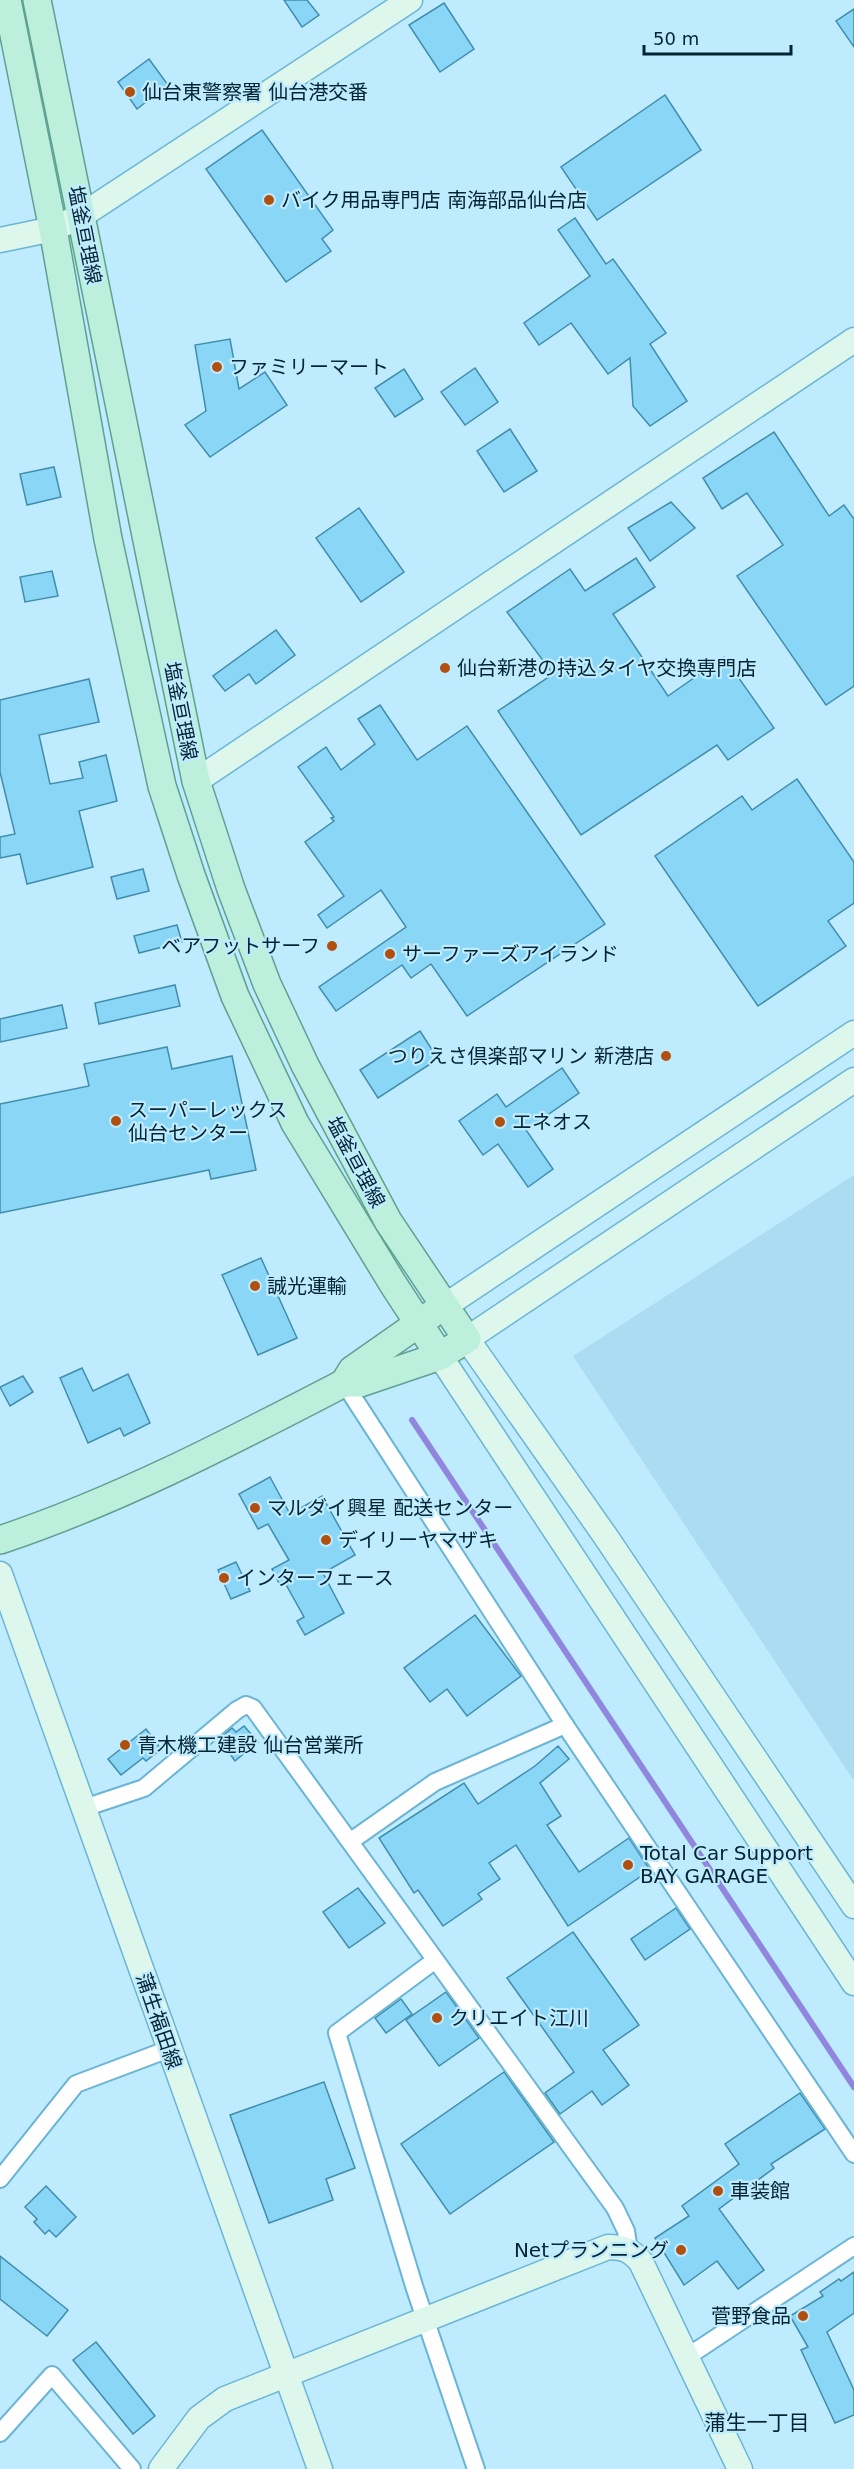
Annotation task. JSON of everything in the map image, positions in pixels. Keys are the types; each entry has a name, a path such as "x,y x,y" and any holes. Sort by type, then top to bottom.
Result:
{"main road":[{"name":"塩釜亘理線","path":"7,0 53,229 108,539 162,786 190,875 235,996 295,1124 440,1356"},
{"name":"塩釜亘理線","path":"37,0 196,781 231,889 267,984 305,1065 388,1221 467,1339"},
{"path":"0,1540 52,1523 208,1454 352,1379 392,1357 418,1323 445,1306"},
{"path":"392,1357 440,1356 467,1339"}],"street":[{"path":"0,240 53,229 81,216 410,0"},
{"path":"196,781 854,340"},
{"path":"445,1306 854,1033"},
{"path":"854,1080 467,1339 606,1537 854,1906"},
{"path":"440,1356 854,1983"},
{"path":"352,1379 566,1725 854,2154"},
{"name":"蒲生福田線","path":"0,1574 320,2469"},
{"path":"84,1808 144,1788 237,1710 250,1706 351,1841 434,1961 615,2208 626,2231 629,2250 641,2262 740,2469"},
{"path":"351,1841 435,1782 566,1725"},
{"path":"434,1961 337,2033 426,2319 476,2469"},
{"path":"0,2179 76,2084 169,2049"},
{"path":"687,2357 854,2246"},
{"path":"161,2469 199,2418 211,2407 608,2247 629,2250"},
{"path":"0,2433 52,2375 132,2469"}],"shaded area":[{"path":"854,1175 854,1781 573,1356"}],"building":[{"path":"284,0 307,0 319,15 302,27"},
{"path":"444,3 474,49 440,72 409,25"},
{"path":"854,9 854,47 836,21"},
{"path":"149,59 168,85 137,109 118,82"},
{"path":"665,95 701,150 597,220 561,167"},
{"path":"262,130 333,230 322,239 331,251 286,282 206,169"},
{"path":"575,218 606,264 613,259 666,333 650,344 687,401 650,426 633,406 630,358 608,374 571,323 539,345 524,323 590,276 558,230"},
{"path":"230,339 239,389 265,372 287,405 210,457 185,425 206,411 195,345"},
{"path":"475,368 498,402 465,425 441,392"},
{"path":"404,369 423,399 395,417 375,388"},
{"path":"510,429 537,471 504,492 477,451"},
{"path":"774,432 829,516 844,505 854,519 854,686 826,705 737,576 783,545 747,493 722,509 703,478"},
{"path":"54,467 61,497 27,505 20,474"},
{"path":"671,502 695,528 650,561 628,528"},
{"path":"359,508 404,572 361,602 316,538"},
{"path":"636,558 655,587 613,614 668,696 724,657 774,728 728,760 717,745 581,835 498,711 553,674 507,612 570,569 585,591"},
{"path":"52,571 58,596 25,602 20,577"},
{"path":"276,630 295,655 256,684 249,674 225,691 213,676"},
{"path":"89,679 99,722 39,735 50,784 83,778 79,762 106,755 117,801 79,811 93,867 27,884 20,854 0,858 0,837 15,834 0,772 0,700"},
{"path":"380,705 417,760 467,726 605,924 467,1016 431,964 411,978 402,965 336,1011 319,987 406,927 381,890 327,928 318,915 344,896 305,842 334,821 331,818 334,817 298,767 326,747 341,770 375,744 358,719"},
{"path":"797,779 854,862 854,903 828,921 846,946 758,1006 655,856 742,796 752,810"},
{"path":"143,869 149,891 117,899 111,877"},
{"path":"177,925 182,942 139,953 134,936"},
{"path":"175,985 180,1006 99,1024 95,1003"},
{"path":"62,1005 67,1028 0,1042 0,1019"},
{"path":"420,1031 438,1059 378,1098 360,1070"},
{"path":"167,1047 172,1069 232,1056 256,1170 211,1179 209,1170 0,1213 0,1104 89,1086 84,1064"},
{"path":"562,1068 579,1093 526,1130 553,1169 528,1187 498,1144 483,1155 459,1121 497,1094 506,1107"},
{"path":"261,1258 297,1338 258,1355 222,1275"},
{"path":"82,1368 93,1391 128,1374 150,1423 124,1436 120,1428 88,1443 60,1378"},
{"path":"23,1376 33,1392 10,1406 0,1387"},
{"path":"270,1477 290,1514 322,1496 355,1555 323,1573 344,1613 305,1635 297,1621 304,1617 285,1583 280,1585 272,1569 289,1560 268,1524 258,1529 239,1494"},
{"path":"236,1562 250,1591 231,1599 218,1570"},
{"path":"475,1615 521,1676 467,1716 447,1689 430,1702 404,1668"},
{"path":"244,1726 258,1742 235,1761 219,1739 232,1728 236,1732"},
{"path":"146,1729 161,1749 146,1761 143,1758 121,1775 108,1759"},
{"path":"558,1746 569,1759 540,1783 561,1816 547,1825 579,1872 629,1838 650,1870 568,1926 516,1845 489,1863 500,1879 478,1894 482,1899 443,1926 418,1890 414,1893 379,1838 464,1783 478,1804 535,1766"},
{"path":"358,1888 385,1923 349,1948 323,1912"},
{"path":"676,1908 690,1929 645,1960 631,1939"},
{"path":"573,1932 639,2025 603,2050 629,2085 602,2105 592,2091 560,2114 545,2093 574,2072 507,1978"},
{"path":"446,1992 479,2038 439,2066 406,2020"},
{"path":"401,1999 412,2014 386,2033 375,2018"},
{"path":"504,2072 554,2142 450,2214 401,2144"},
{"path":"324,2082 355,2168 326,2179 333,2200 269,2223 230,2115"},
{"path":"800,2093 825,2129 771,2164 774,2168 719,2209 764,2270 738,2289 717,2261 684,2285 655,2238 689,2216 682,2206 739,2164 725,2144"},
{"path":"46,2186 76,2217 56,2237 49,2230 45,2234 34,2222 37,2219 25,2207"},
{"path":"0,2256 68,2310 47,2336 0,2299"},
{"path":"854,2272 854,2313 827,2332 854,2390 854,2415 835,2423 801,2350 808,2347 790,2316 823,2296 820,2292"},
{"path":"96,2342 155,2416 133,2434 73,2360"}],"waterway":[{"path":"412,1420 854,2087"}],"place":[{"name":"仙台東警察署 仙台港交番","path":"130,92"},
{"name":"バイク用品専門店 南海部品仙台店","path":"269,200"},
{"name":"ファミリーマート","path":"217,367"},
{"name":"仙台新港の持込タイヤ交換専門店","path":"445,668"},
{"name":"ベアフットサーフ","path":"332,946"},
{"name":"サーファーズアイランド","path":"390,954"},
{"name":"つりえさ倶楽部マリン 新港店","path":"666,1056"},
{"name":"スーパーレックス 仙台センター","path":"116,1121"},
{"name":"エネオス","path":"500,1122"},
{"name":"誠光運輸","path":"255,1286"},
{"name":"マルダイ興星 配送センター","path":"255,1508"},
{"name":"デイリーヤマザキ","path":"326,1540"},
{"name":"インターフェース","path":"224,1578"},
{"name":"青木機工建設 仙台営業所","path":"125,1745"},
{"name":"Total Car Support BAY GARAGE","path":"628,1865"},
{"name":"クリエイト江川","path":"437,2018"},
{"name":"車装館","path":"718,2191"},
{"name":"Netプランニング","path":"681,2250"},
{"name":"菅野食品","path":"803,2316"}],"district":[{"name":"蒲生一丁目","path":"757,2423"}]}
